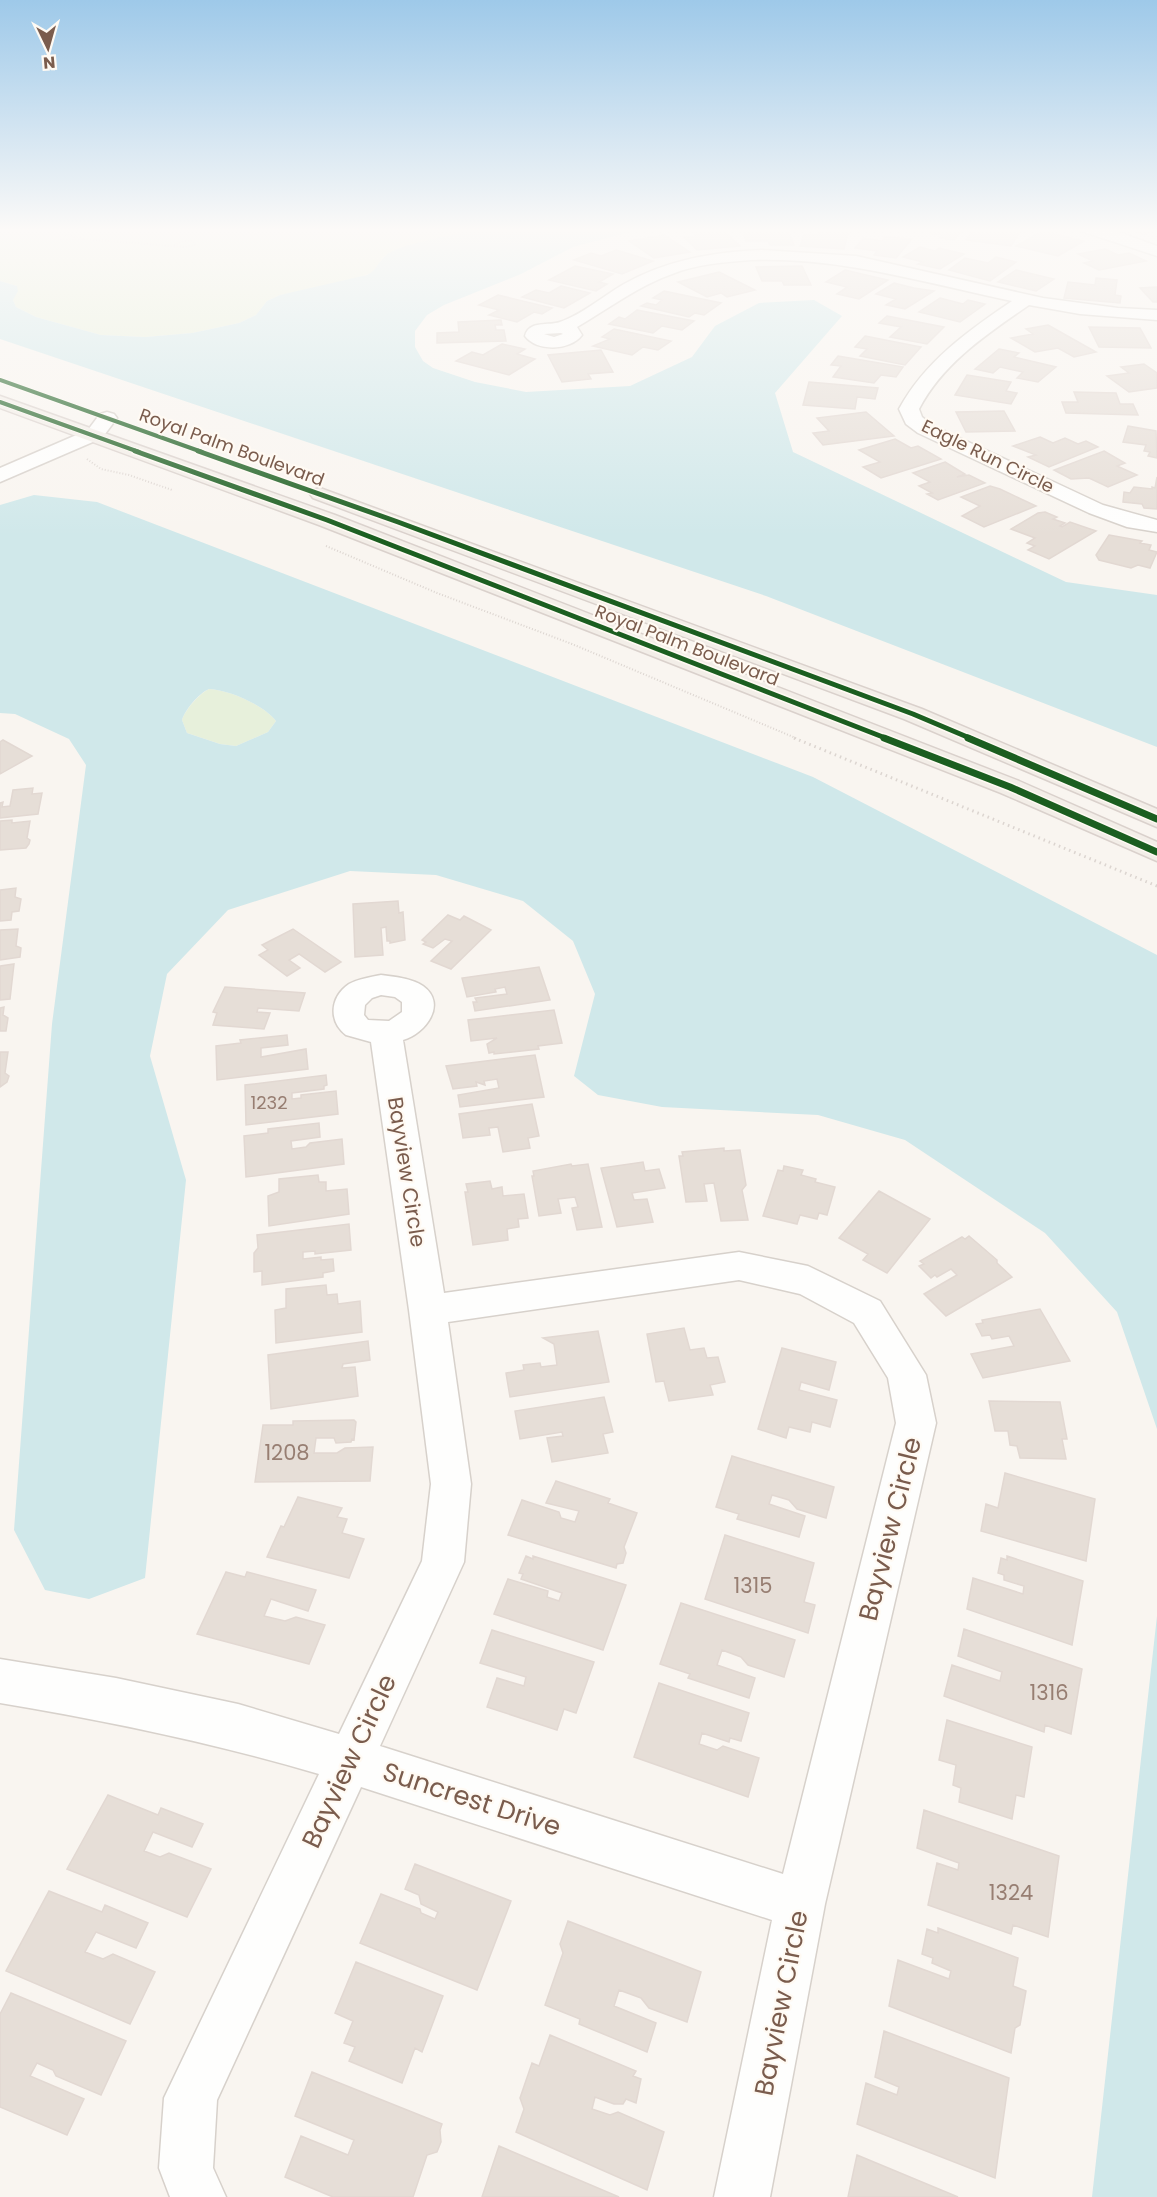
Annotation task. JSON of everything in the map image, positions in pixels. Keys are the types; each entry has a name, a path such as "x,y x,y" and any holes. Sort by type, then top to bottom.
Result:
{"main road":[{"name":"Royal Palm Boulevard","path":"0,380 101,426 327,520 1010,787 1157,852"},
{"name":"Royal Palm Boulevard","path":"0,402 71,426 101,426 398,522 913,714 1157,819"}],"street":[{"name":"Eagle Run Circle","path":"981,331 970,338 922,386 909,409 913,420 925,429 1096,508 1135,522 1157,526"},
{"path":"0,457 71,426"},
{"path":"0,476 101,426"},
{"name":"Bayview Circle","path":"198,2197 186,2168 191,2098 443,1562 451,1484 428,1310 386,1034"},
{"name":"Bayview Circle","path":"428,1310 739,1266 808,1281 867,1312 907,1375 916,1423 800,1904 742,2197"},
{"name":"Suncrest Drive","path":"0,1681 185,1713 350,1760 800,1904"}],"path":[{"path":"79,454 101,469 129,475 172,490"},
{"path":"322,545 437,593 572,644 706,702 1157,886"}],"green space":[{"path":"85,331 204,331 145,337 101,335"},
{"path":"209,689 246,699 263,709 276,721 268,732 236,746 220,744 187,733 182,720 184,716 197,698"}],"water":[{"path":"0,331 85,331 101,335 145,337 204,331 415,331 415,347 423,361 433,368 475,382 526,392 630,386 692,357 712,331 829,331 775,393 793,452 1066,582 1157,595 1157,747 766,596 0,339"},
{"path":"34,495 97,502 813,777 1157,955 1157,1429 1117,1312 1045,1233 905,1140 818,1115 662,1107 598,1095 574,1076 595,994 573,941 523,901 436,875 350,871 228,910 167,974 150,1056 186,1180 145,1578 89,1599 45,1590 14,1530 52,1024 86,765 69,739 15,714 0,713 0,505","holes":["217,690 236,695 255,704 276,721 268,732 236,746 220,744 187,733 182,720 189,707 205,691"]},
{"path":"1157,1616 1157,2197 1092,2197"}],"building":[{"path":"504,331 506,341 437,343 437,333"},
{"path":"612,331 621,331 671,341 658,350 643,347 632,355 593,346 610,339 602,337"},
{"path":"897,331 940,331 927,344 890,337"},
{"path":"1028,331 1058,331 1096,352 1074,357 1058,348 1035,352 1011,338 1033,334"},
{"path":"1091,331 1141,331 1151,348 1099,347"},
{"path":"865,336 921,347 905,365 860,356 867,349 855,347"},
{"path":"502,344 525,349 517,354 535,359 509,375 456,361 472,352 483,355"},
{"path":"999,349 1019,353 1014,357 1056,367 1038,382 1017,378 1023,372 1000,367 993,373 975,369"},
{"path":"601,350 613,372 588,374 591,379 562,382 548,355"},
{"path":"838,356 903,367 896,377 881,375 874,383 833,377 841,366 831,365"},
{"path":"1144,364 1157,373 1157,388 1129,392 1107,376 1129,373 1121,367"},
{"path":"967,375 1011,382 1006,391 1017,393 1011,404 955,395"},
{"path":"809,382 878,388 875,399 857,397 855,409 803,405"},
{"path":"1074,392 1116,393 1120,404 1133,404 1138,415 1066,413 1062,402 1078,402"},
{"path":"1004,411 1015,431 966,432 956,412"},
{"path":"866,412 894,436 823,445 813,433 829,431 817,418"},
{"path":"1128,426 1156,431 1157,458 1148,456 1150,452 1144,451 1146,445 1123,442"},
{"path":"1040,437 1053,443 1065,438 1078,444 1086,441 1098,447 1049,467 1028,457 1036,455 1013,446"},
{"path":"895,439 911,448 918,446 941,459 881,478 863,467 880,462 859,450"},
{"path":"1104,451 1125,463 1117,466 1137,475 1108,487 1089,478 1071,479 1054,470"},
{"path":"945,462 965,474 957,477 969,475 985,483 938,500 927,494 932,493 919,486 930,482 913,473"},
{"path":"1157,477 1157,509 1144,508 1142,504 1123,502 1124,492 1130,493 1134,487 1155,488"},
{"path":"990,486 1036,506 984,527 962,516 980,506 961,497"},
{"path":"1045,512 1057,517 1053,519 1065,523 1060,526 1062,527 1070,522 1096,531 1049,559 1028,550 1035,546 1027,543 1035,538 1011,529 1038,513"},
{"path":"1109,535 1142,541 1140,543 1151,545 1149,550 1157,552 1150,568 1138,565 1131,568 1099,560 1096,555"},
{"path":"3,740 32,756 0,774 0,742"},
{"path":"33,788 32,794 42,793 38,814 0,818 0,803 3,802 2,807 10,806 13,790"},
{"path":"12,820 12,823 30,821 27,838 30,840 29,844 26,848 0,850 0,821"},
{"path":"16,888 15,897 21,899 19,911 12,912 11,920 0,921 0,890"},
{"path":"398,901 399,913 403,912 405,940 390,943 387,941 386,927 381,928 383,955 355,957 353,904"},
{"path":"448,915 460,920 464,916 491,930 451,969 431,961 452,941 445,939 433,948 423,944 426,942 422,940"},
{"path":"18,929 16,946 21,948 20,957 0,960 0,930"},
{"path":"293,929 341,962 325,972 299,954 289,960 300,968 287,976 259,955 268,950 262,945"},
{"path":"14,964 10,999 0,1000 0,966"},
{"path":"539,967 550,1000 475,1011 473,1002 477,1002 475,998 507,994 505,987 495,989 496,992 467,997 462,978"},
{"path":"225,987 305,993 299,1011 258,1008 257,1012 270,1013 264,1029 213,1025 217,1013 213,1012"},
{"path":"4,1007 3,1015 8,1018 6,1031 0,1031 0,1008"},
{"path":"554,1010 562,1043 538,1046 539,1049 494,1054 494,1052 489,1053 487,1044 497,1038 471,1041 468,1020"},
{"path":"287,1035 288,1045 261,1048 261,1057 306,1049 308,1069 217,1080 216,1046 241,1043 240,1040"},
{"path":"0,1052 8,1052 5,1073 9,1076 7,1082 0,1087"},
{"path":"535,1055 544,1097 460,1107 458,1095 499,1088 497,1079 484,1081 485,1085 476,1082 477,1086 453,1089 446,1066"},
{"path":"326,1075 327,1085 324,1089 292,1093 292,1099 301,1098 301,1095 336,1091 338,1114 246,1125 245,1085"},
{"path":"532,1104 539,1136 528,1138 530,1148 503,1152 498,1127 489,1128 490,1135 463,1138 459,1114"},
{"path":"319,1123 320,1137 291,1141 292,1149 306,1147 310,1143 342,1139 344,1164 246,1177 244,1136 268,1133 268,1129"},
{"path":"724,1148 724,1151 740,1150 746,1185 742,1190 748,1220 721,1221 714,1183 704,1184 707,1201 686,1202 679,1156 683,1156 682,1152"},
{"path":"643,1162 645,1171 659,1169 665,1188 632,1193 634,1200 647,1199 653,1222 617,1227 601,1168"},
{"path":"571,1164 572,1166 588,1164 602,1227 577,1230 572,1208 578,1207 575,1197 558,1199 561,1213 539,1216 533,1171"},
{"path":"784,1166 803,1170 801,1175 816,1179 815,1182 835,1187 827,1215 819,1213 817,1219 800,1215 797,1224 763,1216 778,1170 783,1171"},
{"path":"318,1175 319,1182 326,1182 326,1191 347,1189 349,1214 269,1226 268,1196 279,1192 279,1179"},
{"path":"490,1181 492,1189 502,1187 503,1196 524,1194 528,1218 518,1219 519,1227 507,1229 508,1240 473,1245 465,1192 468,1192 466,1184"},
{"path":"879,1191 930,1219 887,1273 863,1260 868,1254 839,1238"},
{"path":"349,1224 351,1250 315,1254 315,1251 303,1252 303,1259 321,1257 321,1260 333,1259 334,1271 323,1273 323,1277 262,1285 262,1271 254,1272 254,1253 258,1248 257,1235"},
{"path":"969,1236 997,1260 997,1263 1012,1277 946,1316 924,1294 957,1275 951,1269 931,1278 919,1266 924,1264 920,1261 962,1237 965,1239"},
{"path":"326,1285 327,1295 337,1294 338,1304 360,1301 362,1332 276,1343 275,1310 286,1308 286,1289"},
{"path":"1040,1309 1070,1361 983,1378 971,1354 1014,1346 1009,1336 992,1339 990,1335 982,1336 976,1324 983,1323 982,1320"},
{"path":"684,1328 690,1350 704,1348 707,1358 718,1357 725,1382 710,1385 713,1395 669,1401 664,1381 656,1382 647,1334"},
{"path":"598,1331 609,1382 510,1397 506,1373 524,1370 523,1365 540,1363 541,1367 557,1365 554,1344 543,1338"},
{"path":"368,1341 370,1360 343,1364 342,1368 355,1367 358,1396 271,1409 268,1355"},
{"path":"782,1348 836,1362 829,1390 801,1382 799,1390 837,1400 830,1427 812,1422 810,1432 789,1427 786,1438 758,1429"},
{"path":"604,1397 613,1432 603,1434 608,1453 552,1462 547,1438 563,1436 562,1432 520,1439 515,1411"},
{"path":"989,1401 1060,1402 1067,1439 1062,1439 1066,1459 1020,1458 1017,1446 1010,1445 1008,1431 995,1431"},
{"path":"354,1420 356,1422 354,1440 336,1443 334,1438 316,1438 314,1453 337,1453 345,1448 373,1447 370,1481 255,1482 263,1425 293,1425 293,1421"},
{"path":"732,1456 834,1487 826,1518 797,1509 789,1500 772,1495 769,1504 805,1516 799,1537 737,1519 739,1514 716,1507"},
{"path":"1005,1473 1095,1499 1086,1561 981,1531 986,1504 998,1508"},
{"path":"556,1481 610,1499 608,1503 637,1513 624,1547 626,1553 623,1563 617,1564 616,1568 508,1535 522,1500 559,1512 561,1518 575,1522 579,1511 546,1503"},
{"path":"298,1497 342,1508 337,1517 347,1519 342,1533 364,1539 349,1578 267,1557"},
{"path":"725,1535 814,1563 804,1602 815,1605 808,1633 705,1599"},
{"path":"526,1556 533,1559 533,1556 626,1585 603,1650 494,1614 508,1579 548,1591 547,1597 559,1601 562,1593 521,1579 523,1574 519,1573"},
{"path":"1007,1556 1083,1581 1072,1645 967,1609 973,1578 1023,1594 1024,1586 1004,1580 1004,1575 998,1573 1001,1558 1007,1560"},
{"path":"226,1572 245,1577 247,1572 316,1590 308,1611 271,1599 264,1616 285,1621 296,1617 325,1625 309,1664 197,1634"},
{"path":"681,1603 795,1640 784,1677 748,1665 741,1657 722,1650 717,1665 755,1678 749,1698 688,1678 690,1674 660,1664"},
{"path":"964,1629 1082,1669 1071,1734 1045,1725 1044,1732 944,1696 952,1665 1000,1681 1002,1672 958,1656"},
{"path":"492,1630 594,1662 576,1713 564,1709 557,1730 487,1707 497,1678 524,1686 526,1677 480,1663"},
{"path":"659,1683 749,1713 741,1741 730,1738 729,1742 702,1733 699,1744 717,1750 723,1746 759,1758 748,1797 634,1757"},
{"path":"947,1720 1032,1747 1024,1797 1016,1795 1012,1819 959,1802 961,1788 953,1785 956,1765 939,1760"},
{"path":"108,1795 158,1815 161,1808 203,1824 192,1847 153,1832 144,1851 160,1857 169,1853 211,1869 187,1917 67,1869"},
{"path":"924,1810 1059,1856 1048,1937 1013,1925 1011,1934 928,1905 937,1863 958,1870 959,1863 917,1848"},
{"path":"415,1864 511,1901 477,1990 360,1943 381,1894 420,1909 421,1913 435,1919 438,1912 421,1904 419,1895 405,1889"},
{"path":"49,1891 102,1912 105,1905 148,1923 136,1948 96,1932 85,1952 103,1959 113,1954 155,1972 130,2024 6,1971"},
{"path":"568,1921 701,1972 687,2022 649,2008 641,1998 619,1990 614,2006 656,2023 647,2052 579,2024 580,2019 545,2005 563,1953 560,1944"},
{"path":"938,1928 1018,1958 1013,1986 1026,1991 1020,2025 1015,2028 1011,2053 889,2006 898,1960 949,1979 951,1971 932,1963 933,1958 922,1954 927,1929 938,1933"},
{"path":"356,1962 443,1996 422,2052 415,2048 402,2083 349,2061 355,2047 344,2043 353,2021 335,2013"},
{"path":"11,1993 126,2041 101,2095 56,2076 53,2070 37,2063 30,2076 84,2099 67,2135 0,2107 0,2014"},
{"path":"884,2031 1009,2078 995,2178 857,2124 866,2083 897,2095 899,2087 875,2077"},
{"path":"550,2035 636,2071 633,2076 641,2079 636,2103 626,2099 623,2104 614,2104 595,2097 592,2109 610,2115 618,2112 664,2132 647,2190 516,2132 524,2109 520,2098 532,2063 539,2066"},
{"path":"312,2072 442,2124 441,2142 437,2152 427,2155 413,2197 333,2197 285,2177 301,2136 348,2155 354,2140 295,2116"},
{"path":"499,2146 619,2197 482,2197"},
{"path":"857,2155 958,2197 848,2197"}],"cycle path":[{"path":"0,380 398,522 913,714 1157,819"},
{"path":"0,402 327,520 1010,787 1157,852"}]}
